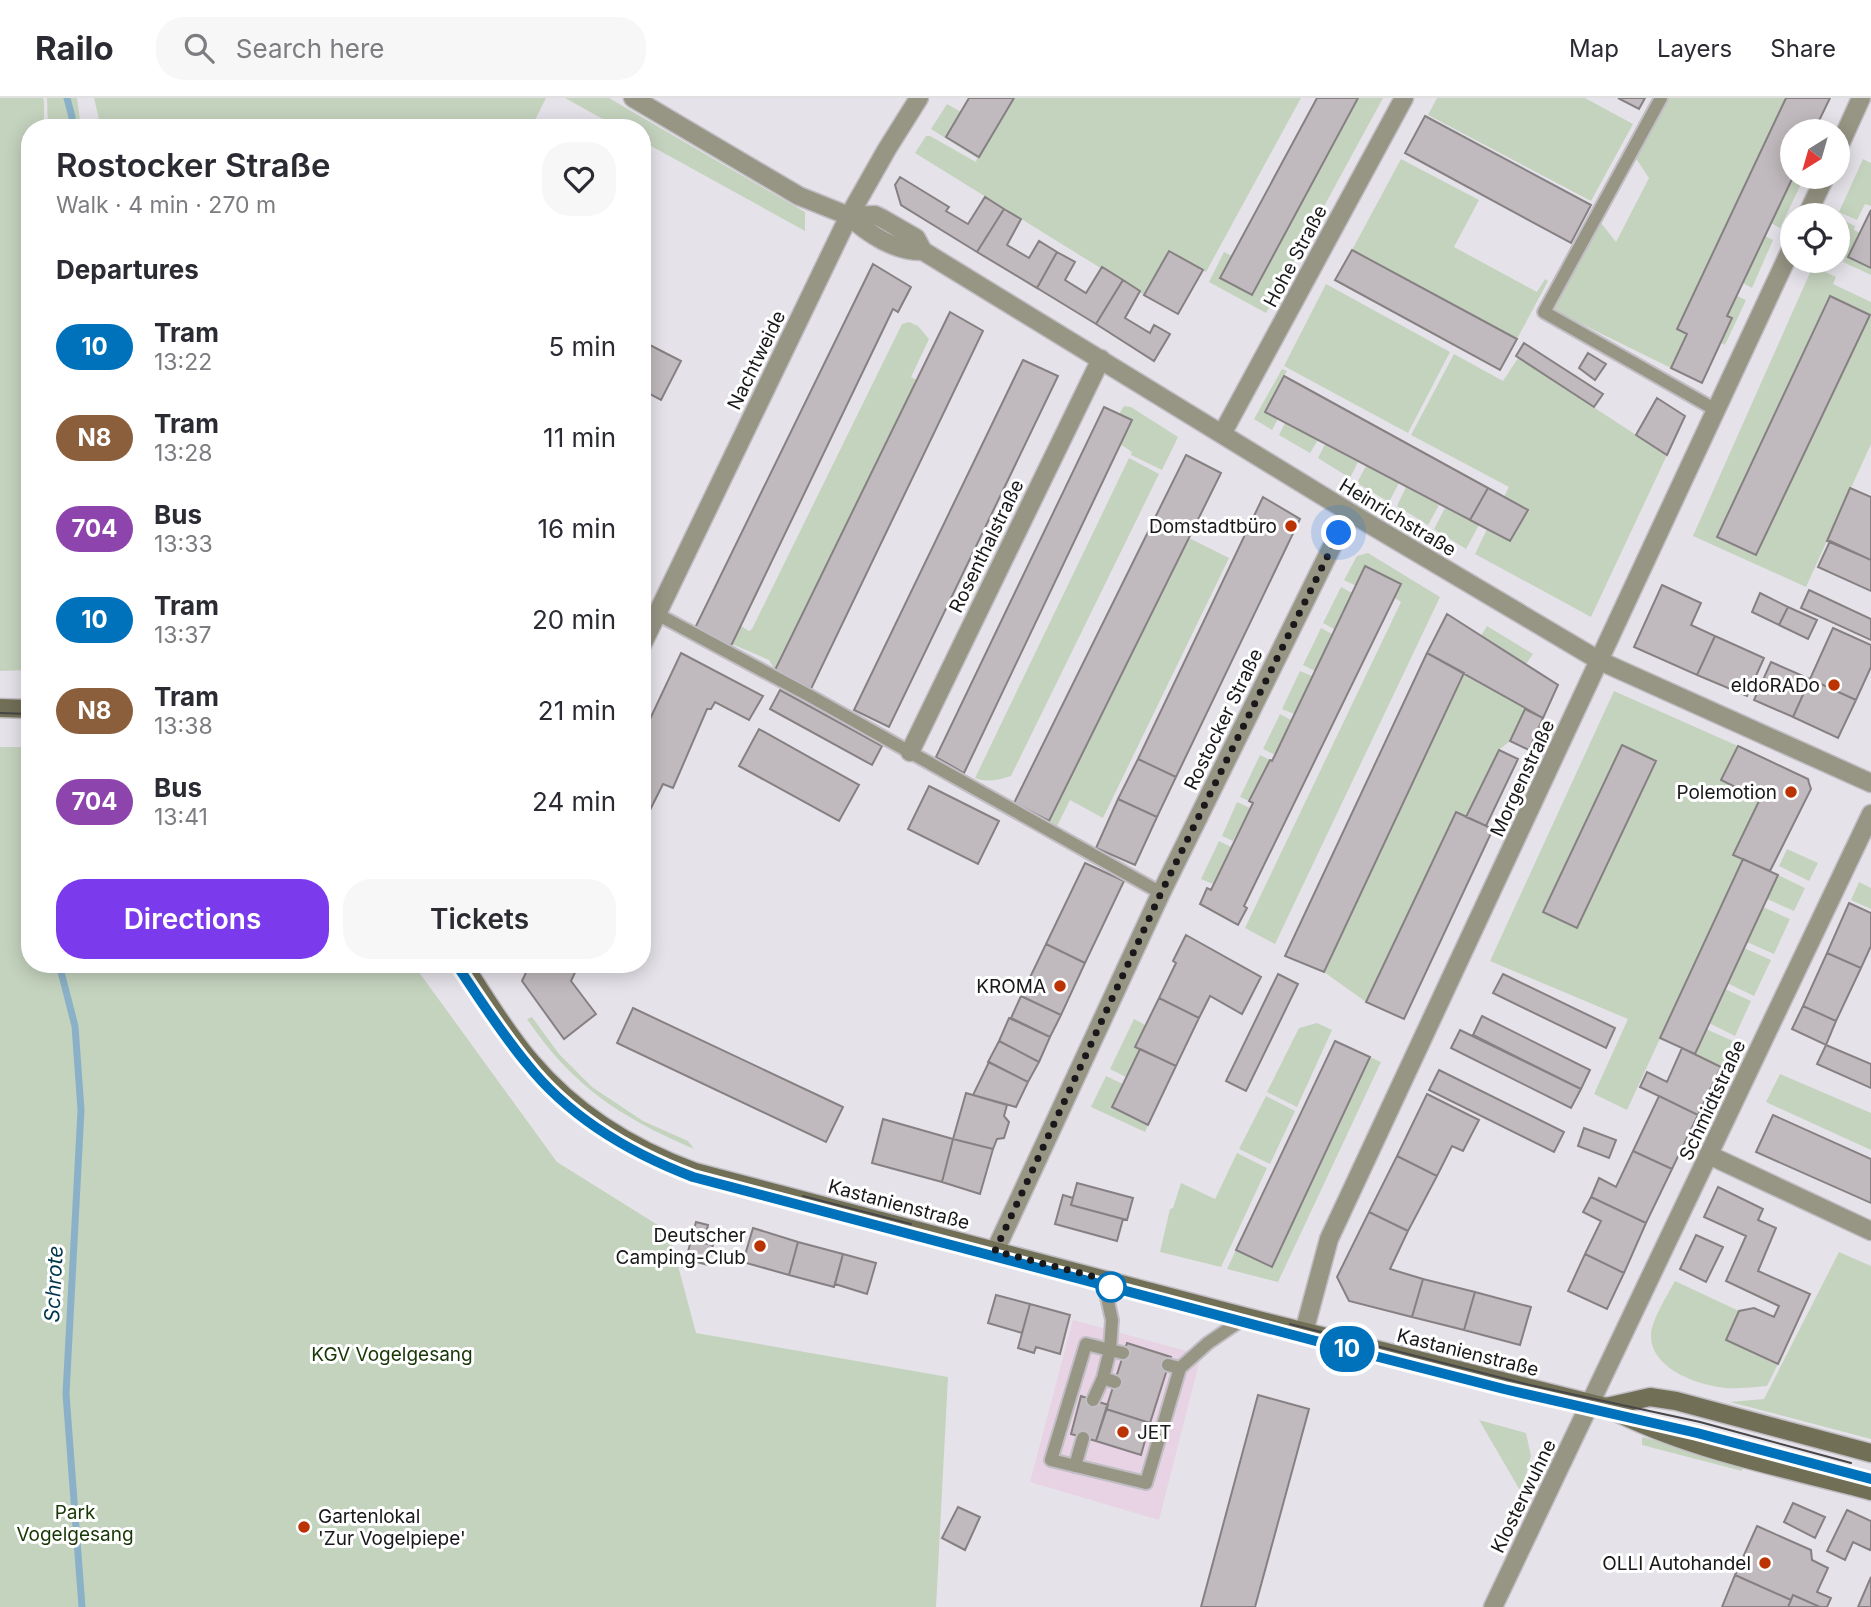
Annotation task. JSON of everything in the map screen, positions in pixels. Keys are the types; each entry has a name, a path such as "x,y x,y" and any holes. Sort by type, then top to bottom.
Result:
{"main road":[{"path":"0,708 21,709"},
{"name":"Kastanienstraße","path":"469,973 520,1049 547,1079 591,1118 636,1146 695,1172 1528,1390 1599,1405 1637,1424 1674,1437 1871,1492"},
{"name":"Kastanienstraße","path":"1599,1405 1650,1397 1676,1401 1871,1452"}],"street":[{"name":"Heinrichstraße","path":"633,98 799,196 849,216 875,215 916,238 923,251 1349,512 1600,661 1871,783"},
{"name":"Nachtweide","path":"651,626 849,216 919,98"},
{"name":"Hohe Straße","path":"1222,434 1404,98"},
{"path":"1850,122 1861,98"},
{"name":"Morgenstraße","path":"1304,1332 1329,1239 1780,273"},
{"name":"Rosenthalstraße","path":"910,752 1101,359"},
{"name":"Rostocker Straße","path":"995,1251 1161,893 1349,512"},
{"name":"Schmidtstraße","path":"1599,1405 1709,1155 1871,814"},
{"path":"1709,1155 1871,1231"},
{"name":"Klosterwuhne","path":"1493,1607 1599,1405"}],"lane":[{"path":"1661,98 1544,312 1716,410"},
{"path":"657,614 1161,893"},
{"path":"1093,1400 1109,1380 1117,1351 1103,1279"},
{"path":"1117,1351 1086,1343 1051,1460 1146,1483 1174,1366 1247,1317"},
{"path":"1075,1466 1083,1437"}],"shaded area":[{"path":"1073,1320 1201,1355 1159,1520 1030,1482"}],"green space":[{"path":"0,98 43,98 44,119 21,119 21,670 0,671"},
{"path":"47,98 77,98 80,119 48,119"},
{"path":"94,98 546,98 536,119 99,119"},
{"path":"565,98 609,98 645,119 603,119"},
{"path":"1014,98 1301,98 1206,272 1169,251 1144,295 915,153 926,136 930,136 976,162 977,158 931,129 947,104 961,112 946,137 979,157"},
{"path":"1358,98 1383,98 1266,313 1209,282 1224,252 1232,256 1220,278 1252,295"},
{"path":"1437,98 1585,98 1633,124 1591,201 1428,115"},
{"path":"1667,98 1786,98 1678,329 1687,334 1671,368 1553,310 1601,223 1616,242 1649,178 1635,157"},
{"path":"651,122 805,212 805,231 651,146"},
{"path":"1401,159 1479,200 1454,247 1537,292 1545,279 1548,281 1517,339 1352,250"},
{"path":"1863,159 1871,163 1871,206 1865,204 1857,220 1850,217 1850,203 1843,203"},
{"path":"1787,189 1799,189 1792,203 1781,203"},
{"path":"1780,204 1780,228 1771,223"},
{"path":"1850,224 1860,233 1850,255"},
{"path":"1765,236 1773,240 1752,288 1743,283"},
{"path":"1850,258 1871,268 1871,275 1850,265"},
{"path":"1810,273 1828,273 1836,277 1833,284 1871,302 1871,444 1806,587 1693,536","holes":["1829,296 1869,315 1756,555 1717,536"]},
{"path":"1326,284 1450,352 1408,433 1284,366"},
{"path":"1737,296 1746,300 1725,345 1721,343 1732,319 1727,316"},
{"path":"909,322 918,326 929,339 911,377 917,380 775,670 769,660 732,644 741,626 749,631 752,629 902,324"},
{"path":"1454,354 1503,381 1518,358 1667,455 1591,617 1475,554 1487,529 1510,541 1528,509 1504,497 1509,487 1411,435"},
{"path":"1282,369 1287,371 1265,412 1278,419 1272,430 1254,419"},
{"path":"1124,406 1131,407 1178,437 1162,470 1131,455 1132,452 1120,444 1132,421 1119,414"},
{"path":"1285,423 1318,440 1310,453 1279,435"},
{"path":"1325,444 1358,462 1350,478 1318,458"},
{"path":"1129,458 1159,474 1011,776 989,781 975,778"},
{"path":"1366,466 1399,483 1389,502 1357,483"},
{"path":"1406,487 1439,505 1428,525 1397,506"},
{"path":"1445,508 1479,525 1466,549 1434,529"},
{"path":"1189,538 1229,558 1103,818 1070,800 1057,826 1049,821"},
{"path":"1368,553 1440,597 1275,944 1245,928 1401,602 1395,598 1401,584 1366,566 1356,586 1344,580 1357,556"},
{"path":"1341,587 1352,593 1334,629 1323,623"},
{"path":"1487,626 1533,654 1526,664 1481,636"},
{"path":"1321,628 1332,634 1315,671 1303,665"},
{"path":"1300,671 1312,676 1294,714 1282,709"},
{"path":"1464,673 1525,709 1510,741 1499,750 1466,817 1456,812 1366,1002 1324,972"},
{"path":"1614,691 1738,746 1722,780 1760,799 1734,855 1743,859 1627,1110 1594,1094 1628,1019 1490,961"},
{"path":"1280,714 1291,720 1275,755 1263,749"},
{"name":"KGV Vogelgesang","path":"0,747 21,747 21,973 420,973 557,1162 669,1232 696,1333 948,1377 936,1607 0,1607"},
{"path":"1260,755 1270,760 1249,801 1240,797"},
{"path":"1237,802 1250,808 1233,841 1222,836"},
{"path":"1219,841 1231,847 1213,884 1201,879"},
{"path":"1787,849 1818,863 1809,881 1779,866"},
{"path":"1778,875 1805,888 1794,911 1767,899"},
{"path":"1859,882 1871,888 1871,909 1851,900"},
{"path":"1763,907 1790,919 1774,954 1747,942"},
{"path":"1744,948 1771,960 1754,996 1727,983"},
{"path":"1725,989 1751,1001 1735,1036 1709,1023"},
{"path":"532,1017 559,1054 592,1087 643,1121 688,1141 694,1149 643,1125 600,1098 562,1064 544,1043 527,1019"},
{"path":"1134,1019 1145,1025 1135,1046 1140,1049 1126,1077 1110,1069"},
{"path":"1317,1023 1332,1030 1297,1107 1267,1092 1299,1028"},
{"path":"1706,1029 1733,1041 1721,1067 1695,1054"},
{"path":"1370,1057 1381,1062 1278,1282 1227,1269 1236,1250"},
{"path":"1780,1074 1871,1113 1871,1150 1766,1102"},
{"path":"1106,1076 1123,1084 1112,1107 1148,1125 1145,1132 1091,1107"},
{"path":"1266,1096 1295,1111 1270,1164 1239,1149"},
{"path":"1237,1153 1267,1168 1221,1267 1160,1252 1170,1209 1173,1208 1181,1183 1215,1199"},
{"path":"1839,1252 1871,1266 1871,1439 1730,1402 1764,1399"},
{"path":"1675,1281 1739,1311 1727,1340 1778,1364 1767,1386 1730,1388 1708,1385 1675,1372 1665,1364 1653,1346 1651,1335 1660,1308"},
{"path":"1479,1420 1526,1433 1531,1456 1521,1492"},
{"path":"1642,1437 1744,1463 1742,1471 1642,1445"}],"building":[{"path":"969,98 1014,98 979,157 946,137"},
{"path":"1317,98 1358,98 1252,295 1220,278"},
{"path":"1618,98 1645,98 1639,109"},
{"path":"1786,98 1830,98 1820,119 1780,119 1780,189 1787,189 1727,316 1732,318 1702,383 1671,368 1687,334 1677,329"},
{"path":"1425,116 1591,205 1571,243 1405,153"},
{"path":"900,177 949,207 946,211 968,224 985,197 1004,209 977,252 901,205 895,185"},
{"path":"1004,209 1021,219 1007,245 1029,258 1039,241 1057,252 1037,288 977,252"},
{"path":"1871,210 1871,268 1850,258"},
{"path":"1352,250 1517,339 1500,370 1335,280"},
{"path":"1169,251 1203,270 1178,314 1144,295"},
{"path":"1057,252 1075,262 1065,280 1086,293 1102,267 1123,280 1096,324 1037,288"},
{"path":"873,264 911,287 898,312 893,309 731,646 695,628"},
{"path":"1123,280 1140,291 1125,318 1150,333 1154,325 1170,334 1154,361 1096,324"},
{"path":"1830,296 1870,315 1756,555 1717,537"},
{"path":"950,312 983,331 811,689 775,670"},
{"path":"1524,343 1603,394 1594,407 1516,356"},
{"path":"651,346 681,361 661,400 651,395"},
{"path":"1588,353 1606,364 1595,380 1579,368"},
{"path":"1023,360 1058,376 889,727 854,710"},
{"path":"1284,376 1488,488 1470,520 1265,412"},
{"path":"1657,398 1685,416 1667,455 1636,435"},
{"path":"1104,407 1132,420 964,773 936,757"},
{"path":"1186,455 1221,473 1049,821 1014,803"},
{"path":"1488,488 1528,510 1510,541 1470,520"},
{"path":"1850,488 1871,497 1871,560 1827,541"},
{"path":"1263,497 1300,519 1176,777 1138,759"},
{"path":"1830,541 1871,560 1871,591 1818,567"},
{"path":"1365,566 1401,584 1244,906 1247,908 1238,925 1200,904 1207,888 1211,890 1253,803 1249,801 1275,755"},
{"path":"1662,585 1701,603 1691,625 1715,636 1697,675 1634,647"},
{"path":"1809,590 1871,619 1871,640 1801,608"},
{"path":"1760,593 1788,607 1779,625 1752,612"},
{"path":"1788,607 1817,620 1808,639 1779,625"},
{"path":"1447,614 1558,685 1543,718 1427,653"},
{"path":"1833,628 1871,645 1871,667 1856,700 1810,679"},
{"path":"1715,636 1764,658 1747,696 1697,675"},
{"path":"681,653 763,696 749,720 715,702 711,709 707,709 673,788 663,784 651,808 651,717"},
{"path":"1427,653 1464,673 1324,972 1285,956"},
{"path":"1771,662 1810,679 1793,717 1754,700"},
{"path":"1810,679 1856,700 1838,738 1793,717"},
{"path":"780,690 882,746 872,765 770,709"},
{"path":"1525,709 1543,718 1529,750 1510,741"},
{"path":"759,729 859,785 839,821 739,766"},
{"path":"1622,745 1656,761 1577,928 1543,912"},
{"path":"1738,746 1808,779 1811,789 1770,871 1733,855 1760,799 1721,780"},
{"path":"1499,750 1518,759 1486,826 1466,817"},
{"path":"1138,759 1176,777 1157,817 1118,799"},
{"path":"929,786 999,821 978,864 908,829"},
{"path":"1118,799 1157,817 1135,865 1096,848"},
{"path":"1456,812 1493,829 1404,1019 1366,1002"},
{"path":"1743,859 1778,875 1695,1054 1660,1038"},
{"path":"1085,863 1124,881 1085,963 1046,944"},
{"path":"1849,903 1871,913 1871,946 1861,968 1827,953"},
{"path":"1186,935 1261,977 1242,1014 1210,996 1199,1018 1159,998"},
{"path":"1046,944 1085,963 1061,1015 1021,996"},
{"path":"1827,953 1861,968 1836,1021 1803,1006"},
{"path":"526,973 575,973 571,981 596,1014 564,1039 522,981"},
{"path":"1278,974 1298,984 1246,1091 1226,1081"},
{"path":"1503,974 1615,1028 1606,1048 1493,993"},
{"path":"1021,996 1061,1015 1050,1037 1011,1018"},
{"path":"1159,998 1199,1018 1176,1066 1135,1047"},
{"path":"1803,1006 1836,1021 1826,1045 1792,1029"},
{"path":"633,1008 843,1107 826,1142 617,1043"},
{"path":"1482,1016 1590,1070 1581,1089 1473,1035"},
{"path":"1009,1018 1050,1037 1039,1062 999,1041"},
{"path":"1460,1030 1581,1089 1571,1108 1451,1048"},
{"path":"999,1041 1039,1062 1028,1082 988,1062"},
{"path":"1335,1041 1370,1057 1272,1267 1236,1250"},
{"path":"1826,1045 1871,1064 1871,1088 1817,1064"},
{"path":"1682,1048 1721,1067 1698,1115 1640,1087 1647,1072 1667,1082"},
{"path":"1140,1049 1176,1066 1148,1125 1112,1107"},
{"path":"989,1062 1028,1082 1016,1107 973,1095"},
{"path":"1439,1070 1564,1132 1554,1152 1429,1090"},
{"path":"966,1093 1007,1105 1004,1116 1009,1122 1004,1138 997,1139 993,1149 953,1139"},
{"path":"1427,1094 1479,1120 1463,1151 1452,1146 1437,1176 1397,1156"},
{"path":"1659,1096 1698,1115 1672,1169 1633,1151"},
{"path":"1773,1115 1871,1159 1871,1203 1756,1152"},
{"path":"883,1119 953,1139 942,1182 872,1163"},
{"path":"1584,1128 1616,1140 1609,1158 1578,1146"},
{"path":"953,1139 993,1149 980,1194 942,1182"},
{"path":"1633,1151 1672,1169 1646,1223 1591,1197 1599,1178 1616,1187"},
{"path":"1397,1156 1437,1176 1408,1231 1369,1212"},
{"path":"1077,1183 1133,1198 1127,1220 1071,1205"},
{"path":"1718,1187 1763,1209 1758,1220 1776,1228 1758,1271 1810,1294 1778,1364 1726,1340 1739,1311 1754,1308 1774,1317 1779,1306 1726,1281 1746,1236 1704,1217"},
{"path":"1063,1195 1073,1198 1071,1205 1123,1219 1117,1241 1055,1224"},
{"path":"1591,1197 1646,1223 1624,1273 1585,1254 1601,1221 1583,1212"},
{"path":"1369,1212 1408,1231 1390,1269 1423,1279 1412,1317 1349,1301 1337,1277"},
{"path":"696,1222 708,1225 704,1243 713,1245 708,1265 686,1259"},
{"path":"753,1228 798,1242 789,1275 743,1262"},
{"path":"1696,1235 1723,1247 1706,1282 1680,1269"},
{"path":"798,1242 843,1254 834,1287 789,1275"},
{"path":"843,1254 876,1263 867,1294 835,1284"},
{"path":"1585,1254 1624,1273 1607,1309 1568,1291"},
{"path":"1423,1279 1475,1292 1464,1330 1412,1317"},
{"path":"1475,1292 1531,1307 1520,1345 1464,1330"},
{"path":"996,1295 1030,1304 1022,1333 988,1323"},
{"path":"1030,1304 1070,1315 1060,1354 1036,1347 1034,1353 1018,1348"},
{"path":"1127,1343 1171,1357 1150,1423 1106,1409"},
{"path":"1258,1395 1309,1409 1255,1607 1201,1607"},
{"path":"1081,1396 1108,1405 1096,1441 1071,1434"},
{"name":"JET","path":"1106,1409 1150,1423 1141,1455 1096,1441"},
{"path":"1793,1503 1825,1517 1815,1538 1784,1522"},
{"path":"958,1507 980,1517 965,1550 942,1538"},
{"path":"1847,1510 1871,1521 1871,1547 1870,1550 1853,1542 1845,1560 1827,1551"},
{"path":"1757,1526 1811,1550 1812,1560 1828,1568 1817,1592 1831,1598 1827,1607 1820,1607 1793,1595 1791,1600 1735,1575"},
{"path":"1735,1575 1791,1600 1788,1607 1722,1607"},
{"path":"1871,1577 1871,1607 1858,1607"},
{"path":"1793,1595 1820,1607 1788,1607"}],"waterway":[{"name":"Schrote","path":"67,98 72,119"},
{"name":"Schrote","path":"61,973 75,1026 81,1110 66,1394 82,1607"}],"tram line":[{"path":"0,713 21,714"},
{"path":"462,973 517,1052 562,1101 602,1132 624,1145 693,1177 1312,1341 1697,1433 1871,1479"},
{"name":"10","path":"462,973 528,1066 560,1098 615,1140 652,1161 693,1177 1240,1322 1504,1389 1697,1433 1871,1479"},
{"path":"803,1196 911,1224"},
{"path":"1290,1324 1530,1385 1700,1422 1851,1463"}],"place":[{"name":"Domstadtbüro","path":"1291,526"},
{"name":"eldoRADo","path":"1834,685"},
{"name":"Polemotion","path":"1791,792"},
{"name":"KROMA","path":"1060,986"},
{"name":"Deutscher Camping-Club","path":"760,1246"},
{"name":"JET","path":"1123,1432"},
{"name":"Gartenlokal 'Zur Vogelpiepe'","path":"304,1527"},
{"name":"OLLI Autohandel","path":"1765,1563"}],"route":[{"path":"1111,1287 1104,1285 1103,1279 995,1251 1161,893 1339,533"}],"park label":[{"name":"Park Vogelgesang","path":"75,1523"}]}
